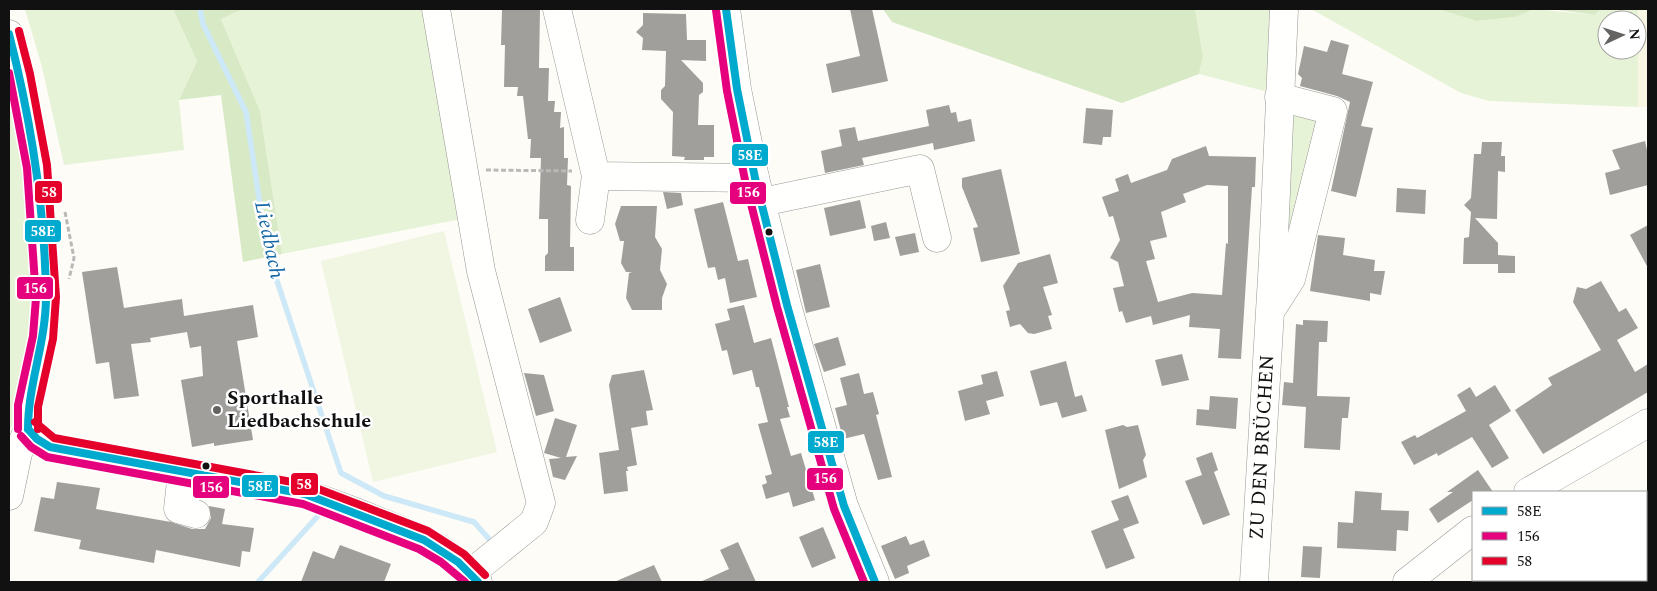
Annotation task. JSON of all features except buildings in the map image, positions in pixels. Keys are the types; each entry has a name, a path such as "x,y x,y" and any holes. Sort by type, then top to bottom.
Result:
{"street":[{"path":"18,436 37,439 50,447 305,494 338,504 418,536 458,560 474,577 534,522 541,502 481,271 436,9"},
{"path":"557,9 596,176 590,220"},
{"path":"726,9 737,89 758,190 822,435 844,506 875,582"},
{"name":"ZU DEN BRÜCHEN","path":"1254,582 1270,311 1284,9"},
{"path":"9,34 20,76 37,167 46,298 42,337 28,406 18,436 18,453 9,496"},
{"name":"ZU DEN BRÜCHEN","path":"1270,311 1291,279 1333,111 1279,97"},
{"path":"596,176 758,190 920,169 937,238"},
{"path":"1530,491 1648,423"},
{"path":"182,472 178,509 196,514"},
{"path":"1407,582 1472,531"}],"path":[{"path":"463,170 586,171 596,176"}],"shaded area":[{"path":"1648,9 1648,107 1638,107 1638,60 1647,60 1647,10 1638,10"}],"green space":[{"path":"25,9 173,9 197,61 179,100 184,150 64,165 42,67"},
{"path":"173,9 243,9 221,19 260,111 282,254 243,262 221,95 179,100 197,61"},
{"path":"243,9 427,9 461,219 282,254 260,111 221,19"},
{"path":"883,9 1195,9 1203,56 1199,74 1122,103 892,22"},
{"path":"1195,9 1277,9 1272,93 1199,74 1203,56"},
{"path":"1311,9 1438,9 1476,21 1516,17 1534,9 1595,15 1597,13 1597,60 1638,60 1638,107 1489,101 1461,93"},
{"path":"1438,9 1534,9 1516,17 1476,21"},
{"path":"1551,9 1601,9 1597,10 1595,15"},
{"path":"1601,9 1638,10 1600,10"},
{"path":"9,66 29,169 38,297 12,426 9,429"},
{"path":"1294,115 1317,117 1285,259 1290,121"},
{"path":"444,231 497,452 373,482 321,261"}],"waterway":[{"name":"Liedbach","path":"200,9 203,24 246,112 267,251 341,473 384,496 474,522 489,539"},
{"name":"Liedbach","path":"258,582 317,517"}],"transit line":[{"name":"58E","path":"726,9 737,89 755,178 787,305 844,506 875,582"},
{"name":"156","path":"716,10 727,91 745,180 777,307 834,509 864,582"},
{"name":"58","path":"19,31 30,74 47,165 56,297 53,339 38,407 38,429"},
{"name":"58E","path":"9,34 30,132 40,198 45,264 45,314 31,396 28,429"},
{"name":"156","path":"9,73 27,168 36,298 33,336 18,405 18,429"},
{"name":"58","path":"35,422 54,438 308,485 428,531 464,554 485,575"},
{"name":"58E","path":"28,429 37,439 50,447 305,494 424,540 458,562 478,582"},
{"name":"156","path":"21,436 31,447 47,457 303,504 419,549 441,562 465,582"}],"place":[{"name":"Sporthalle Liedbachschule","path":"217,410"}]}
